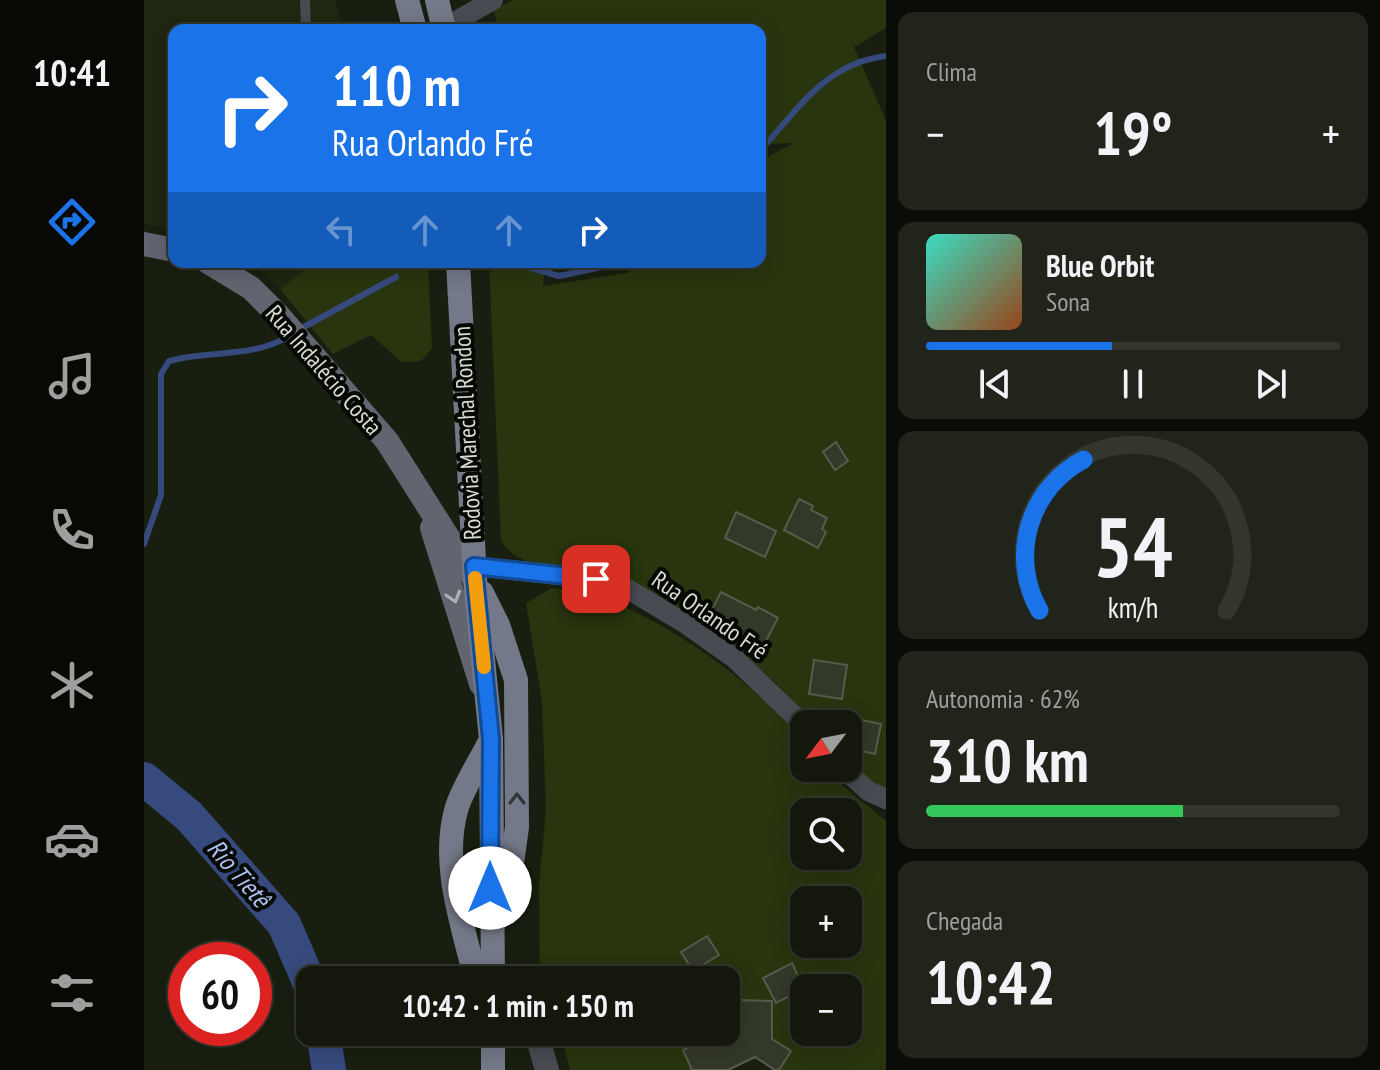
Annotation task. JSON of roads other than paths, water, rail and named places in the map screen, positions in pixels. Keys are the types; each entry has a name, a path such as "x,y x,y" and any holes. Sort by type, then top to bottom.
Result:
{"main road":[{"path":"407,0 413,24"},
{"path":"437,0 443,24"},
{"path":"144,244 168,249"},
{"name":"Rua Indalécio Costa","path":"218,268 251,288 279,316 387,441 474,573"},
{"name":"Rodovia Marechal Rondon","path":"457,268 474,573 491,739 500,883 492,933 492,966"},
{"name":"Rua Indalécio Costa","path":"422,496 488,705"},
{"path":"454,882 471,893 500,883 517,827 516,680 498,625 474,573"},
{"path":"488,966 454,882 451,841 457,806 491,739"}],"street":[{"path":"452,24 493,0"},
{"name":"Rua Orlando Fré","path":"474,573 596,579 626,588 686,624 734,658 790,712"},
{"path":"858,782 868,791 886,799"},
{"path":"540,1046 547,1070"}],"lane":[{"path":"305,0 306,24"}],"waterway":[{"path":"766,144 801,104 830,78 865,60 886,56"},
{"path":"531,268 559,276 597,268"},
{"path":"300,329 396,277"},
{"path":"144,544 161,495 161,374 169,361 260,348 287,337"},
{"name":"Rio Tietê","path":"144,779 189,816 284,924 302,966"},
{"name":"Rio Tietê","path":"325,1046 329,1070"}]}
